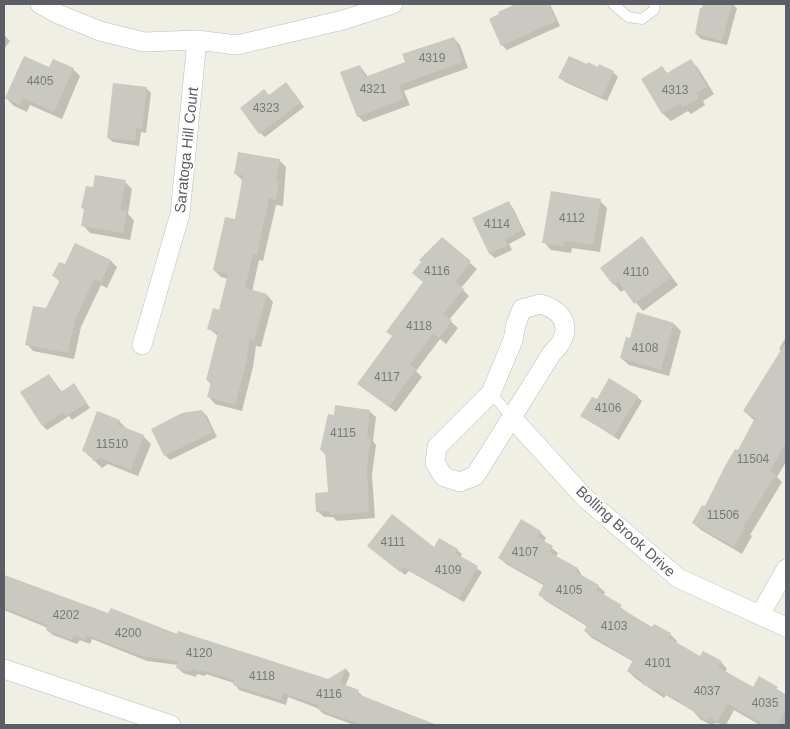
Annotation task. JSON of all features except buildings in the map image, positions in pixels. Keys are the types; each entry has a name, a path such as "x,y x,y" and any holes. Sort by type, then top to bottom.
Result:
{"street":[{"path":"40,4 58,14 100,31 144,42 198,40 237,44 344,20 392,4"},
{"name":"Saratoga Hill Court","path":"142,346 180,214 198,40"},
{"path":"540,304 557,312 563,319 566,329 560,346 552,353 513,419 475,476 460,482 444,477 438,471 435,463 437,447 491,393 513,340 516,324 522,309 540,304"},
{"name":"Bolling Brook Drive","path":"513,419 585,498 678,578 786,627"},
{"path":"760,615 786,569"},
{"path":"4,669 171,725"}],"lane":[{"path":"613,4 628,17 642,19 654,10 656,4"},
{"path":"491,393 513,419"}]}
